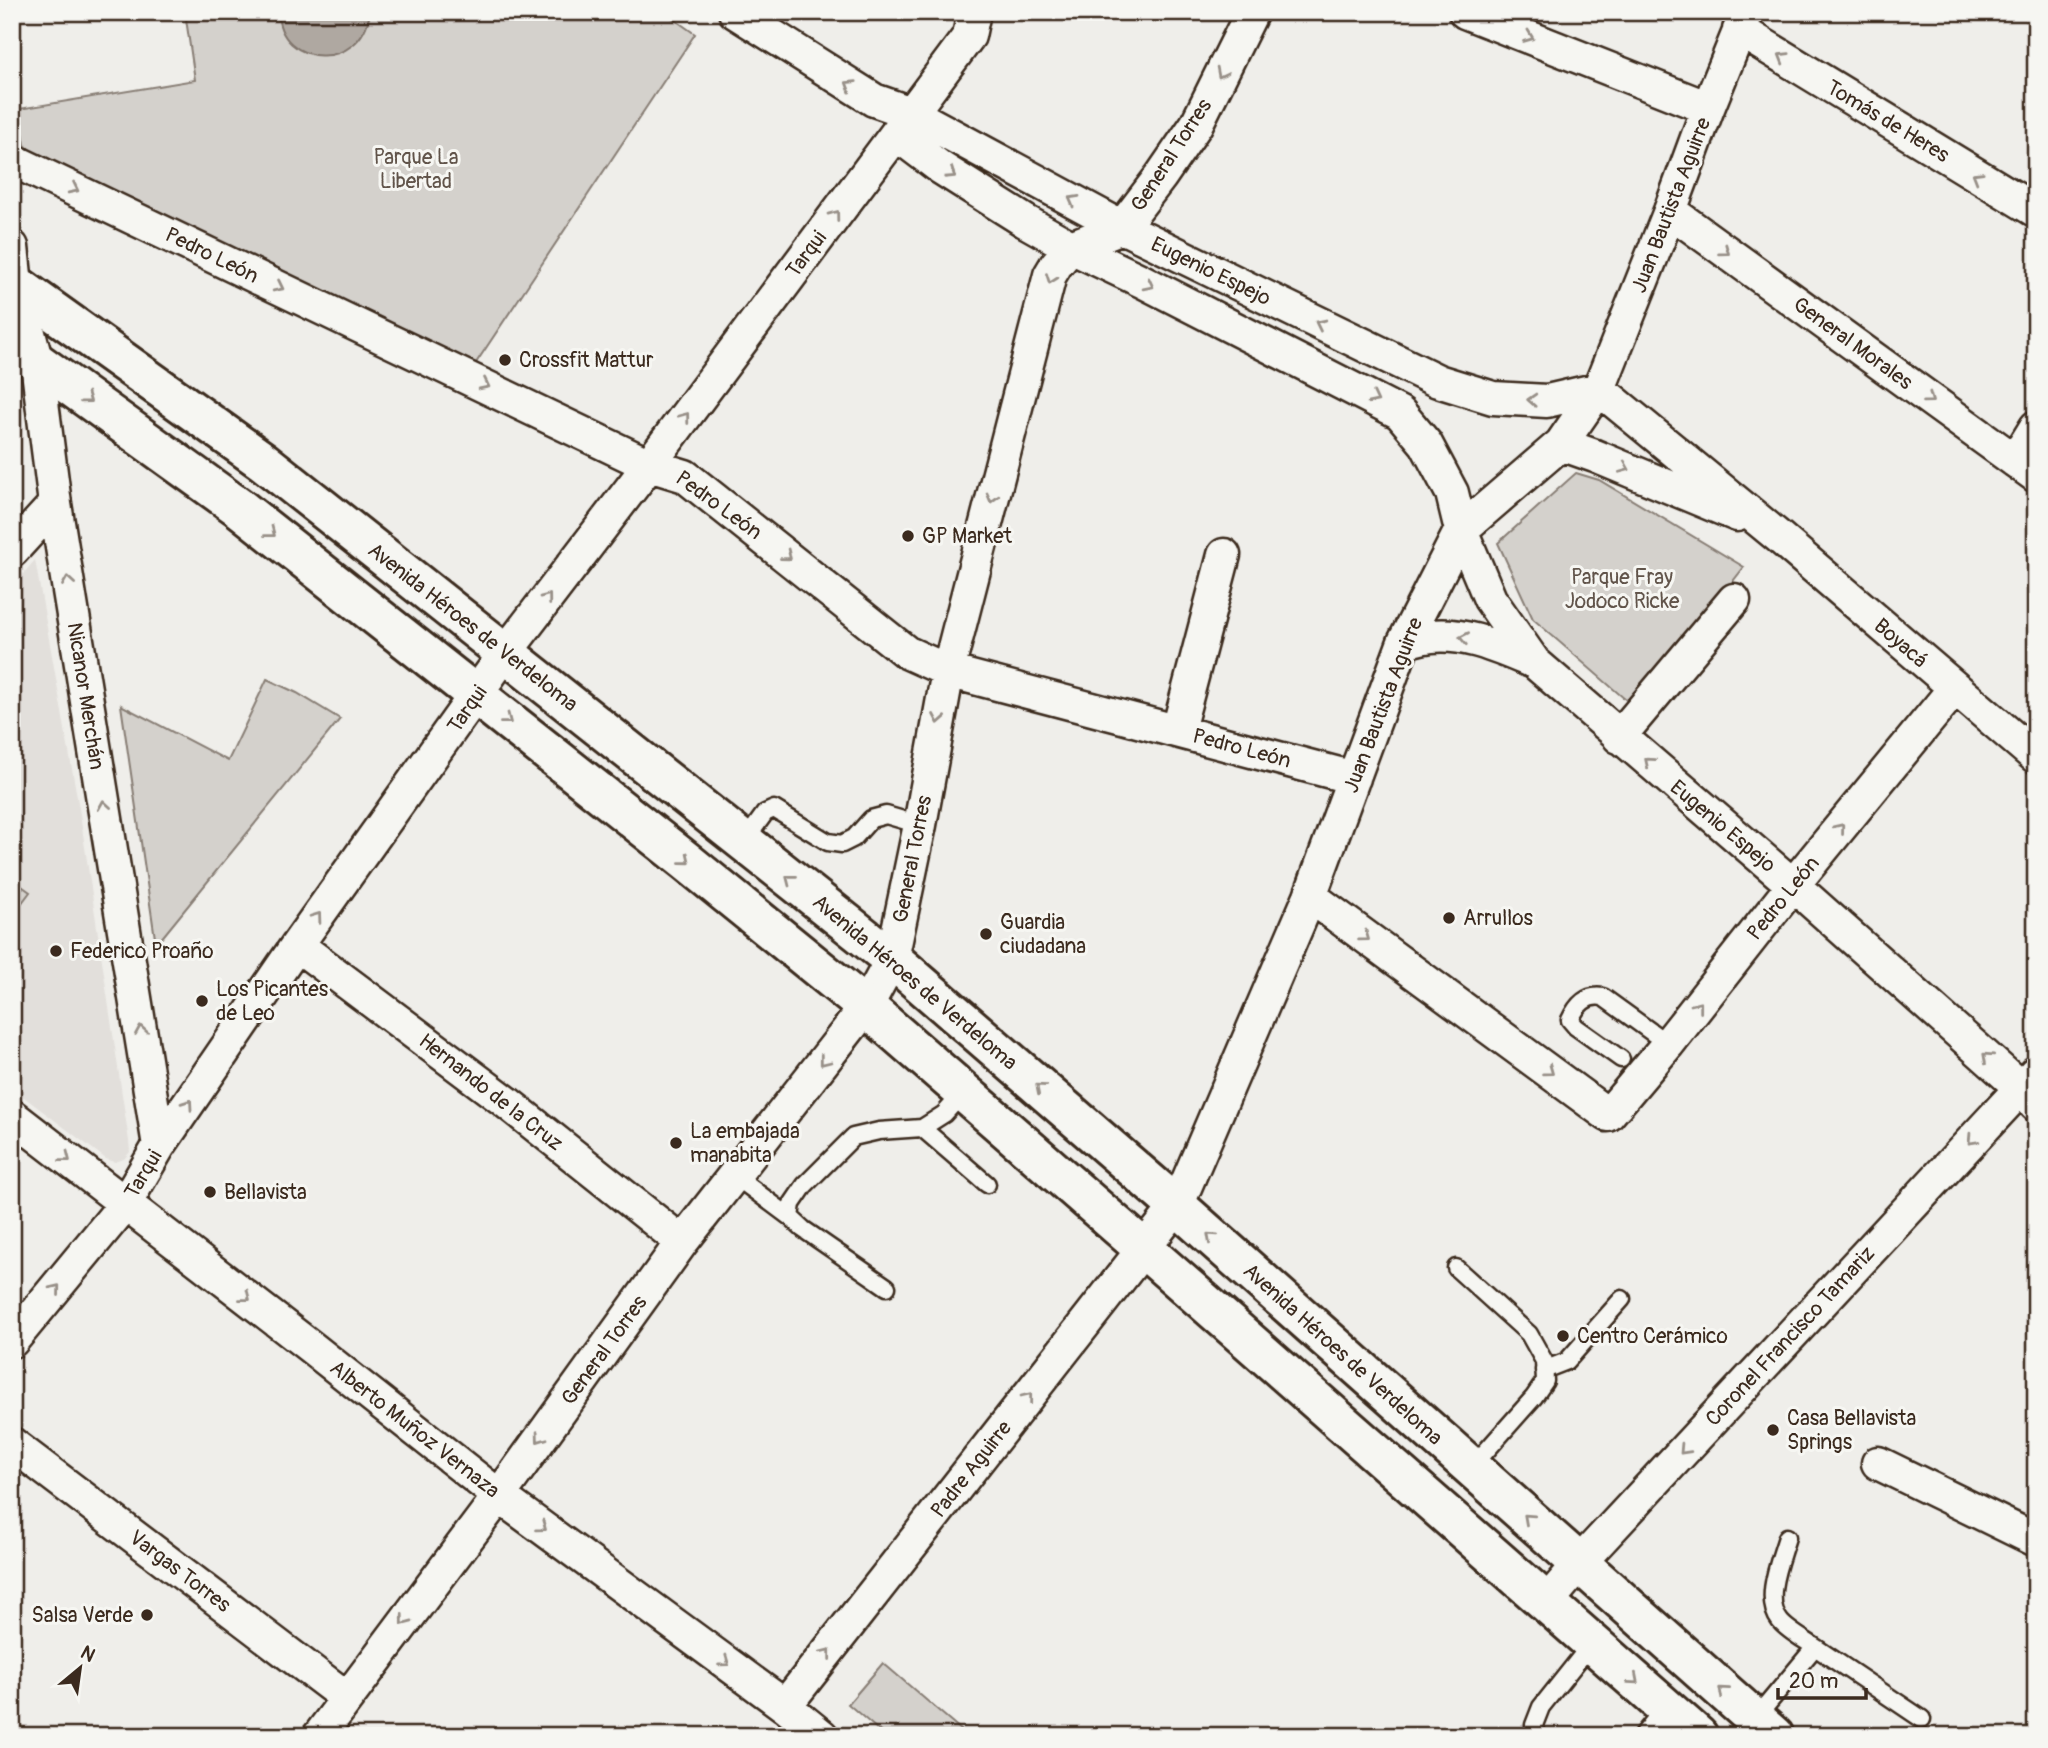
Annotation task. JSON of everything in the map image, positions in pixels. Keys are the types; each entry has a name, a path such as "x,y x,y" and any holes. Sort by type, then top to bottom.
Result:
{"main road":[{"name":"Avenida Héroes de Verdeloma","path":"14,283 264,462 892,959 1177,1206 1765,1728"},
{"path":"24,354 240,509 687,861 866,1007 1592,1643 1653,1721 1698,1736"}],"street":[{"name":"Eugenio Espejo","path":"735,12 874,100 904,124 951,174 1025,221 1400,413 1426,444 1452,493 1461,530 1490,599 1534,662 2031,1088"},
{"name":"Tarqui","path":"12,1341 125,1204 159,1146 297,946 506,652 969,36 974,12"},
{"name":"General Torres","path":"324,1734 347,1698 499,1496 682,1242 866,1007 892,959 920,825 947,671 1050,275 1072,247 1122,228 1196,125 1252,12"},
{"path":"1465,12 1708,108"},
{"name":"Juan Bautista Aguirre","path":"1177,1206 1310,897 1404,642 1461,530 1561,444 1598,389 1743,21"},
{"name":"Tomás de Heres","path":"1743,21 2036,211"},
{"name":"Eugenio Espejo","path":"904,124 1438,381 1493,398 1547,401 1598,389"},
{"name":"Pedro León","path":"12,160 649,465 685,476 906,652 947,671 1354,778"},
{"name":"General Morales","path":"1670,211 2025,468"},
{"name":"Nicanor Merchán","path":"12,247 24,354 55,504 159,1146"},
{"name":"Boyacá","path":"1598,389 1768,528 2036,757"},
{"path":"2025,468 2036,427"},
{"name":"Boyacá","path":"1561,444 1768,528"},
{"path":"12,551 55,504"},
{"path":"1178,730 1224,555"},
{"path":"1619,737 1734,600"},
{"name":"Eugenio Espejo","path":"1404,642 1432,636 1457,636 1488,643 1534,662"},
{"name":"Pedro León","path":"1310,897 1608,1115 1954,689"},
{"name":"Hernando de la Cruz","path":"297,946 505,1101 682,1242"},
{"name":"Coronel Francisco Tamariz","path":"1546,1603 1579,1563 2031,1088"},
{"name":"Alberto Muñoz Vernaza","path":"12,1116 499,1496 822,1736"},
{"name":"Padre Aguirre","path":"785,1706 1177,1206"},
{"name":"Vargas Torres","path":"12,1444 347,1698"},
{"path":"1878,1462 2036,1540"},
{"path":"785,1706 797,1736"}],"lane":[{"path":"744,842 765,813 774,809 828,842 842,844 854,838 871,819 886,815 920,825"},
{"path":"1621,1059 1570,1020 1581,1002 1593,995 1603,997 1668,1044"},
{"path":"790,1217 792,1204 806,1185 853,1137 879,1131 922,1128 944,1114 964,1092"},
{"path":"922,1128 986,1184"},
{"path":"735,1176 803,1229 887,1287"},
{"path":"1456,1268 1530,1334 1544,1361 1545,1381 1471,1468"},
{"path":"1544,1370 1567,1361 1622,1299"},
{"path":"1787,1537 1775,1579 1772,1605 1781,1622 1922,1719"},
{"path":"1538,1736 1534,1725 1541,1707 1592,1643"},
{"path":"1765,1728 1815,1647"}],"shaded area":[{"path":"278,12 370,12 364,32 352,45 337,53 321,56 305,52 292,44 282,30"},
{"name":"Federico Proaño","path":"35,560 80,814 129,1141 130,1152 124,1159 115,1162 106,1159 12,1088 12,587"}],"green space":[{"name":"Parque La Libertad","path":"185,12 664,12 695,34 470,372 33,153 25,145 19,109 195,80"},
{"name":"Parque Fray Jodoco Ricke","path":"1576,473 1599,480 1744,567 1645,694 1626,700 1533,619 1498,543"},
{"path":"267,679 297,693 340,719 156,945 121,705 228,761"},
{"path":"12,879 30,892 12,916"},
{"path":"883,1663 968,1736 885,1736 848,1704"}],"place":[{"name":"Crossfit Mattur","path":"505,360"},
{"name":"GP Market","path":"908,536"},
{"name":"Arrullos","path":"1449,918"},
{"name":"Guardia ciudadana","path":"986,934"},
{"name":"Federico Proaño","path":"56,951"},
{"name":"Los Picantes de Leo","path":"202,1001"},
{"name":"La embajada manabita","path":"676,1143"},
{"name":"Bellavista","path":"210,1192"},
{"name":"Centro Cerámico","path":"1563,1336"},
{"name":"Casa Bellavista Springs","path":"1773,1430"},
{"name":"Salsa Verde","path":"147,1615"}]}
